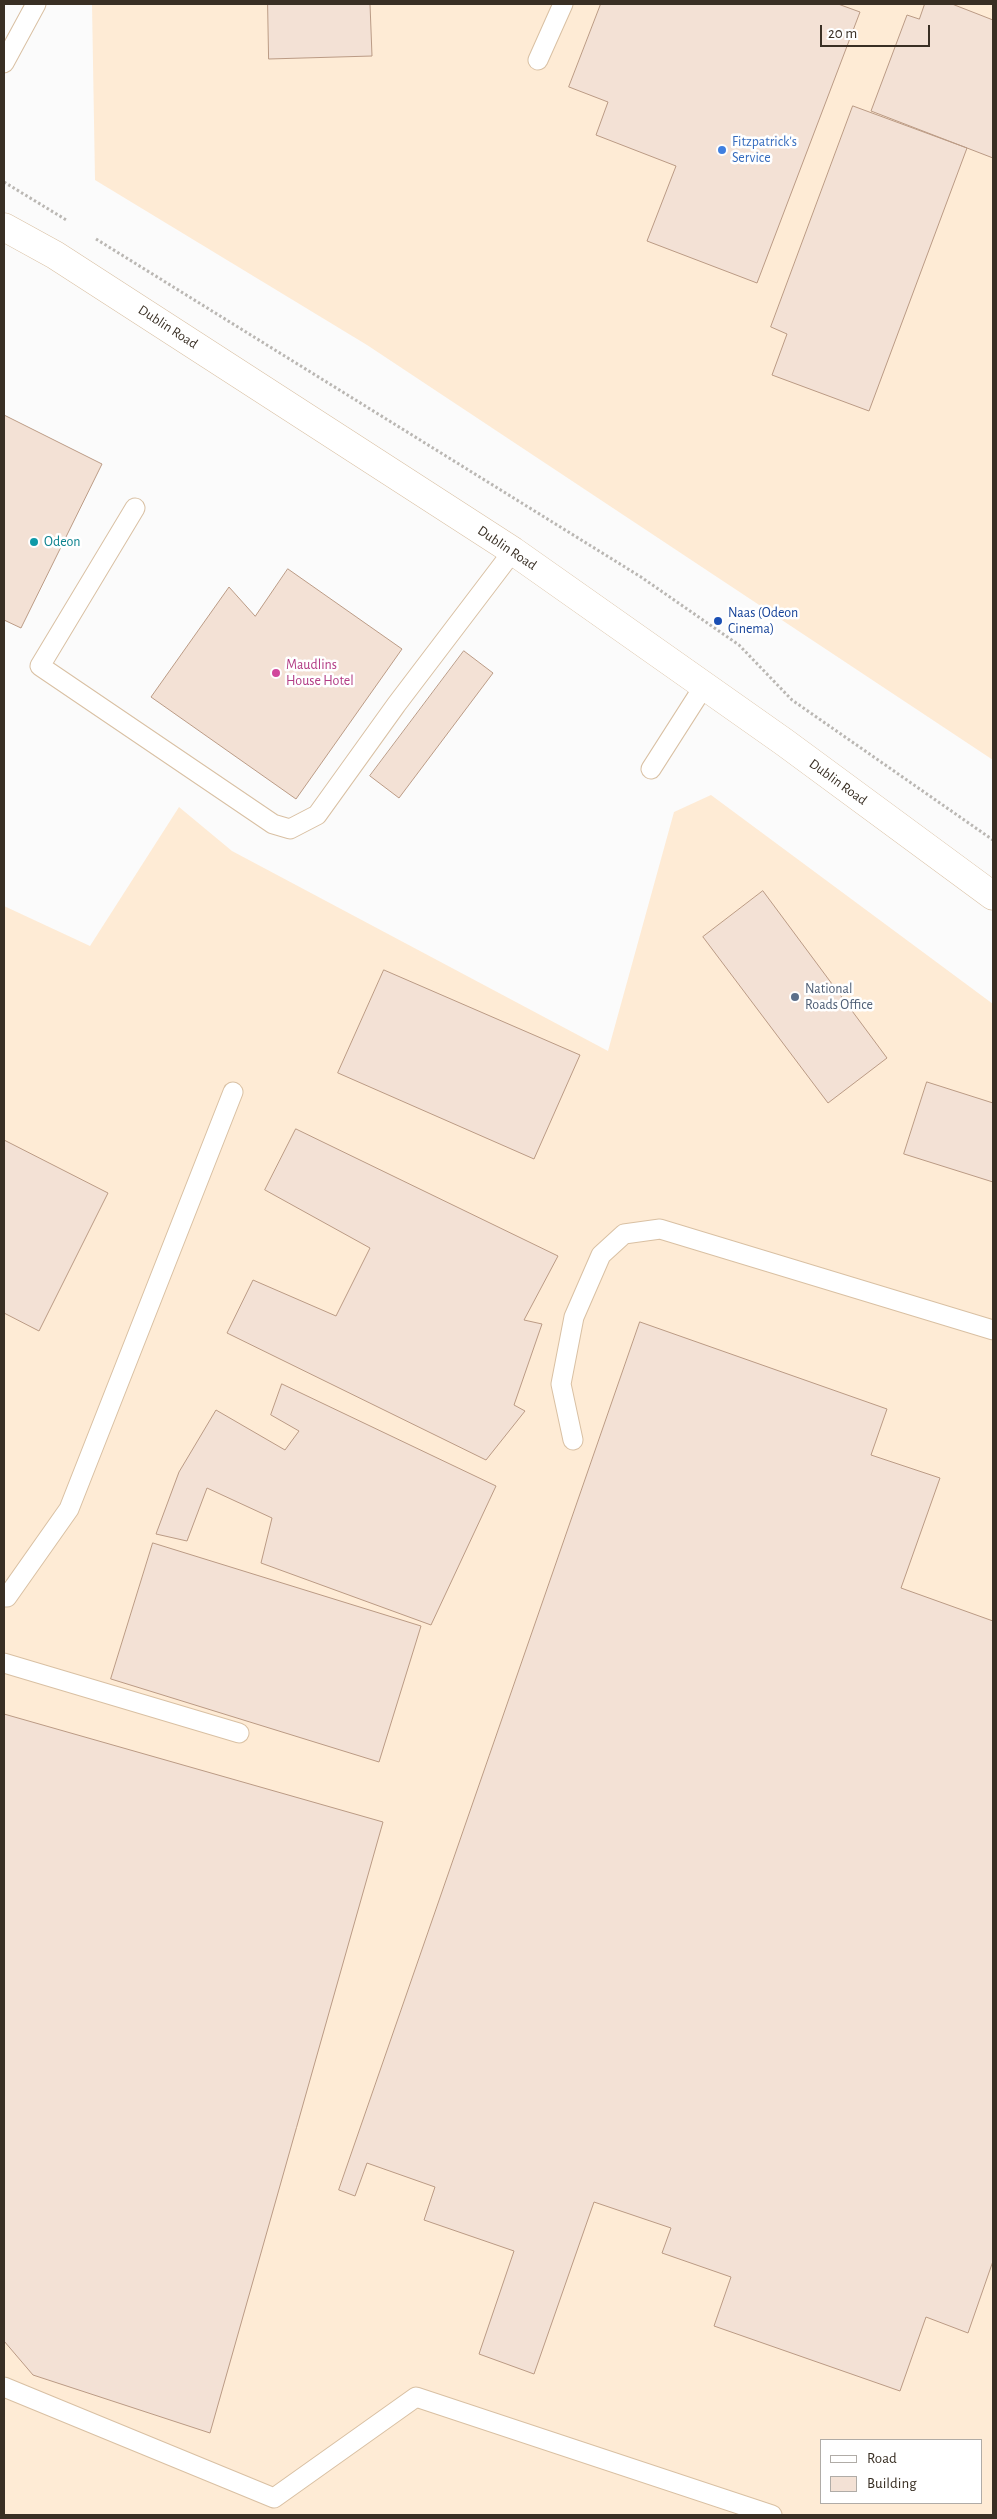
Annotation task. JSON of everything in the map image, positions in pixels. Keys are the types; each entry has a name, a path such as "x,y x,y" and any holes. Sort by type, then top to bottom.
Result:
{"main road":[{"name":"Dublin Road","path":"4,227 55,254 513,551 704,686 993,896"}],"lane":[{"path":"4,62 36,4"},
{"path":"538,60 563,4"},
{"path":"135,508 40,666 273,824 290,829 316,815 476,597 513,551"},
{"path":"651,769 704,686"},
{"path":"4,1597 7,1598 69,1509 233,1092"},
{"path":"573,1440 561,1384 574,1318 601,1255 624,1234 660,1230 993,1330"},
{"path":"4,1663 239,1733"},
{"path":"4,2387 274,2498 416,2397 772,2515"}],"path":[{"path":"4,182 77,227"},
{"path":"94,237 641,577 739,645 792,700 993,840"}],"shaded area":[{"path":"92,4 993,4 993,760 367,345 95,180"},
{"path":"711,795 993,1004 993,2515 4,2515 4,906 90,946 179,807 232,851 608,1051 674,812"}],"building":[{"path":"268,4 370,4 372,56 269,59"},
{"name":"Fitzpatrick's Service","path":"601,4 838,4 860,12 757,283 647,241 676,166 596,135 608,102 569,87"},
{"path":"925,4 952,4 993,20 993,158 871,111 907,15 919,19"},
{"path":"853,106 967,148 869,411 772,375 787,334 771,327"},
{"name":"Odeon","path":"4,415 102,464 21,628 4,620"},
{"name":"Maudlins House Hotel","path":"288,569 402,649 296,799 151,697 229,587 255,616"},
{"path":"464,651 493,673 399,798 370,776"},
{"name":"National Roads Office","path":"763,891 887,1058 828,1103 703,937"},
{"path":"384,970 580,1055 534,1159 338,1073"},
{"path":"927,1082 993,1103 993,1182 904,1154"},
{"path":"296,1129 558,1256 524,1320 542,1324 514,1405 525,1411 486,1460 227,1333 253,1280 336,1316 370,1248 265,1190"},
{"path":"4,1140 108,1193 39,1331 4,1313"},
{"path":"640,1322 887,1409 871,1455 940,1478 901,1588 993,1621 993,2261 968,2333 926,2317 900,2391 714,2326 731,2277 662,2253 671,2228 594,2202 534,2374 479,2354 514,2251 424,2220 435,2187 367,2163 355,2196 339,2190"},
{"path":"282,1384 496,1486 431,1625 261,1563 272,1518 207,1488 187,1541 156,1534 179,1472 216,1410 285,1450 299,1431 271,1415"},
{"path":"153,1543 421,1626 379,1762 111,1679"},
{"path":"4,1714 383,1822 210,2433 33,2375 4,2341"}],"place":[{"name":"Fitzpatrick's Service","path":"722,150"},
{"name":"Odeon","path":"34,542"},
{"name":"Naas (Odeon Cinema)","path":"718,621"},
{"name":"Maudlins House Hotel","path":"276,673"},
{"name":"National Roads Office","path":"795,997"}]}
